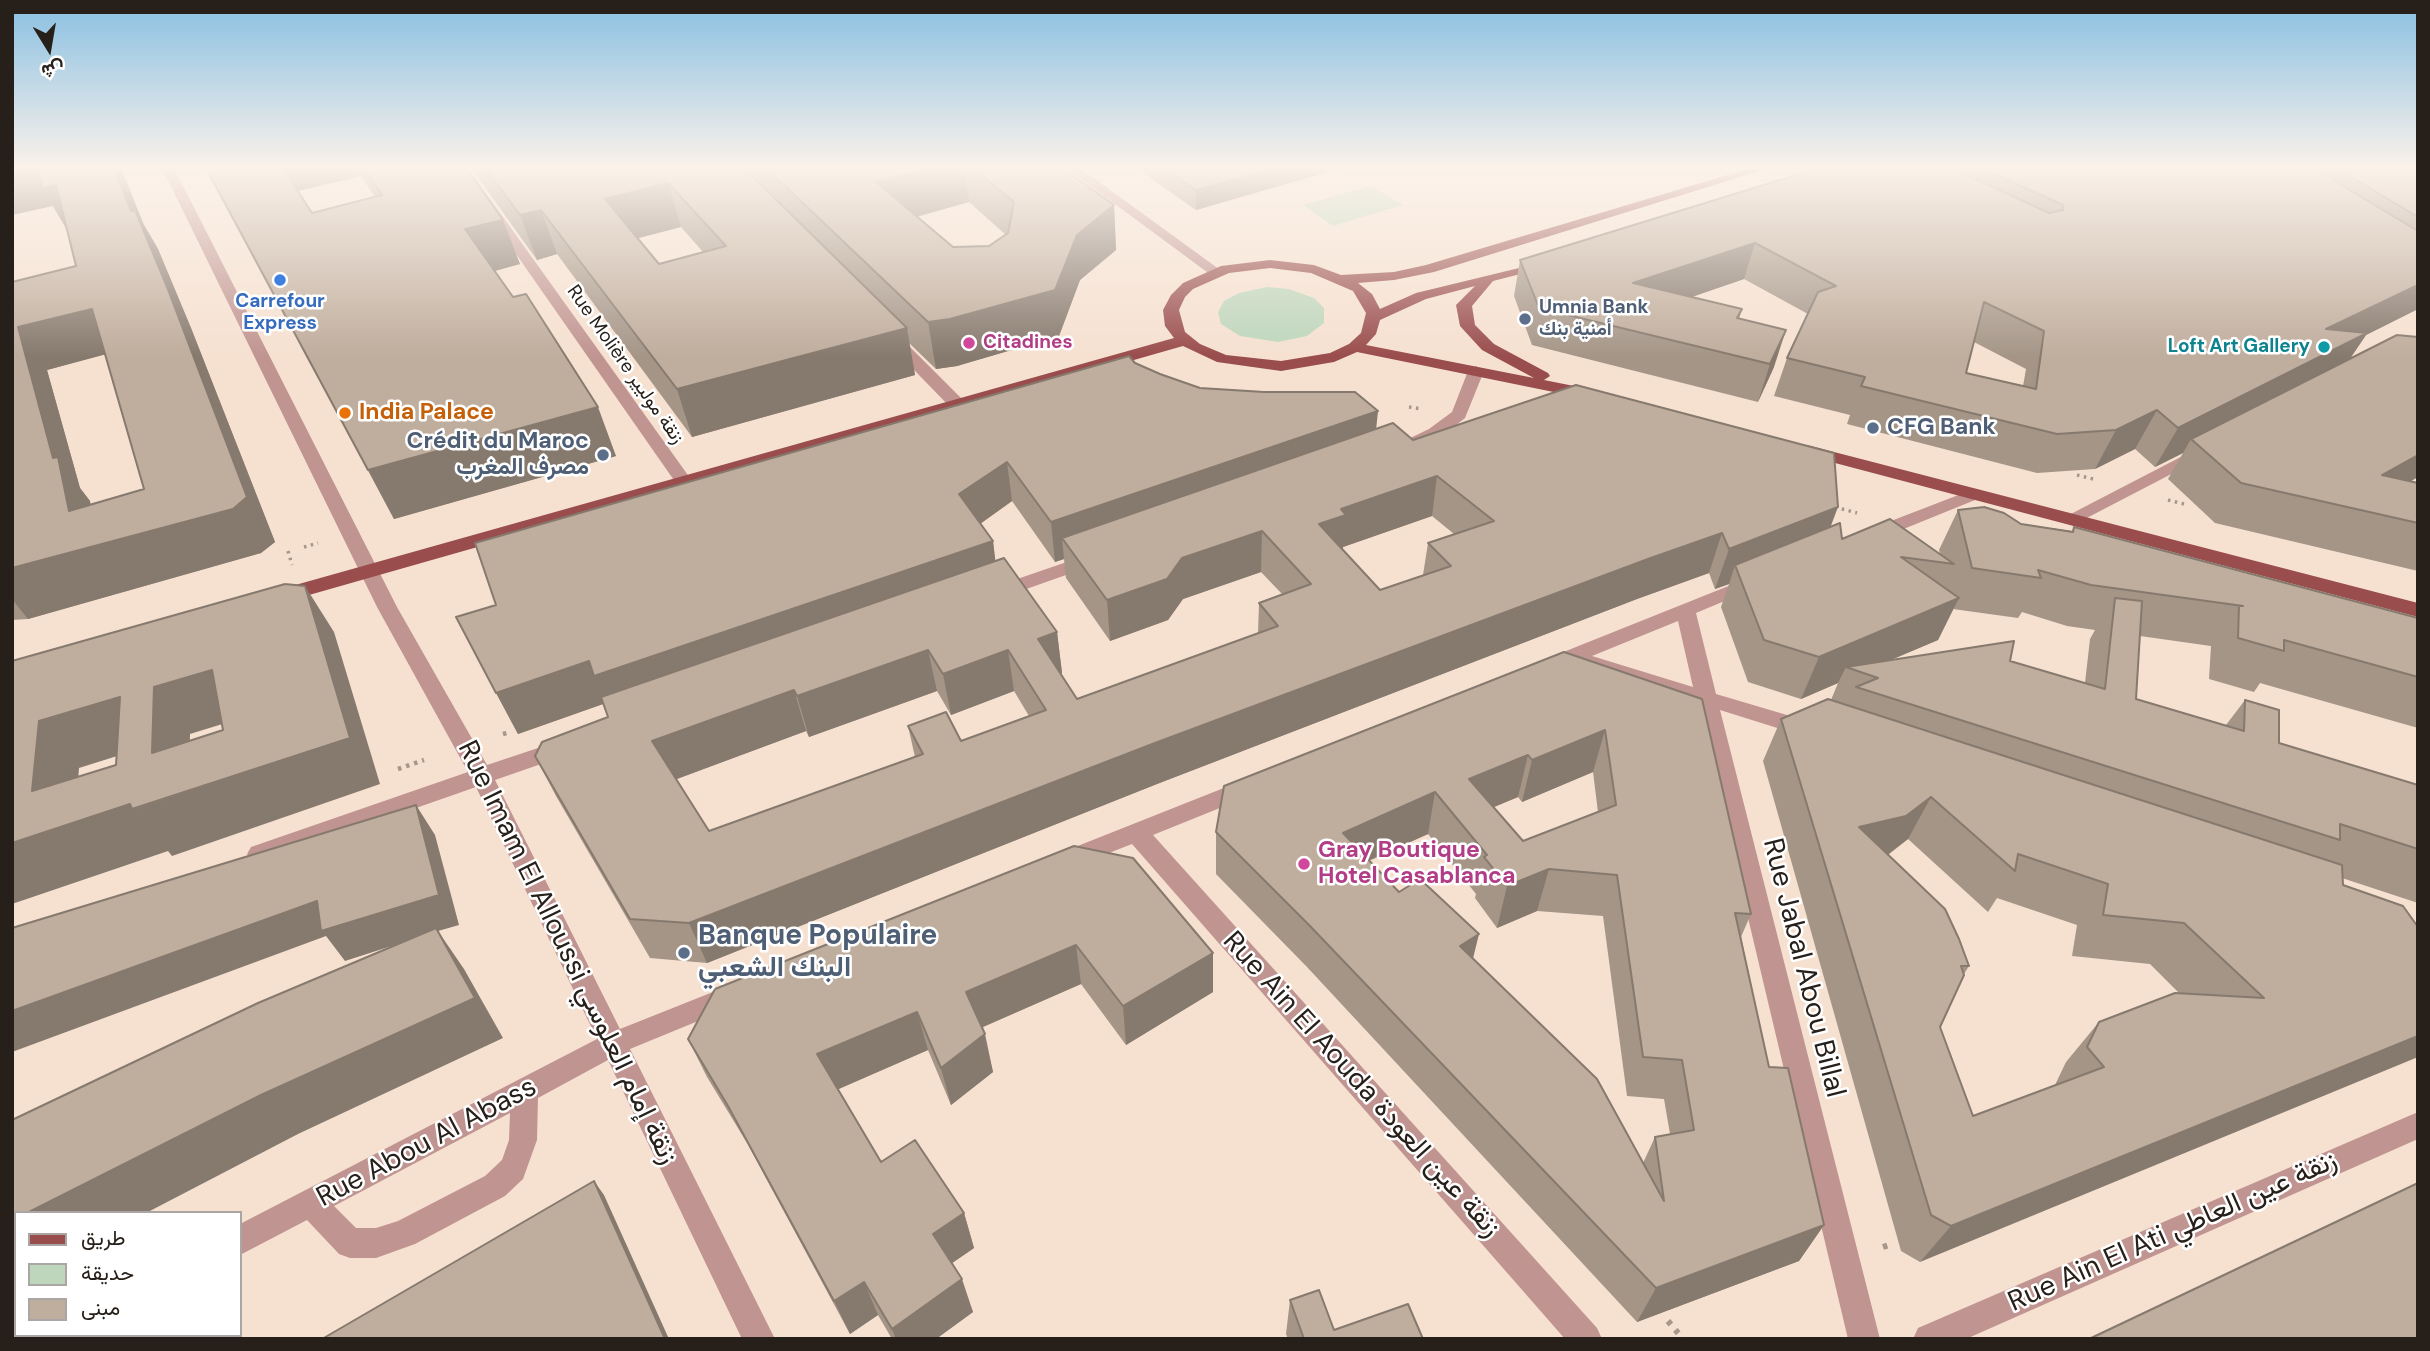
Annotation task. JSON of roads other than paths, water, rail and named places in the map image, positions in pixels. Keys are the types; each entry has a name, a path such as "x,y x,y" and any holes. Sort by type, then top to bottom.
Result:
{"main road":[{"path":"1343,279 1394,276 1429,269 1553,231"},
{"path":"1374,317 1420,296 1496,278 1561,258"},
{"path":"1281,264 1314,269 1343,279 1367,297 1374,317 1368,334 1355,347 1318,362 1261,366 1223,359 1185,340 1173,326 1172,305 1188,286 1216,272 1247,265 1281,264"},
{"path":"1496,278 1477,289 1464,305 1465,322 1474,334 1488,347 1512,360 1583,393"},
{"path":"261,602 1185,340"},
{"path":"1355,347 1610,400"},
{"path":"1785,445 2418,610"}],"street":[{"name":"Rue Imam El Alloussi زنقة إمام العلوسي","path":"200,231 369,571 482,776 759,1339"},
{"name":"Rue Molière زنقة موليير","path":"508,231 684,482"},
{"path":"1160,231 1216,272"},
{"path":"880,326 957,404"},
{"path":"1388,454 1435,433 1459,414 1476,371"},
{"path":"2072,518 2212,446"},
{"path":"1846,545 1974,494"},
{"path":"980,599 1112,552"},
{"path":"1521,676 1770,576"},
{"name":"Rue Jabal Abou Billal","path":"1685,610 1864,1339"},
{"path":"1571,656 1705,695 1825,735"},
{"path":"234,863 585,739"},
{"path":"1044,870 1270,778"},
{"name":"Rue Ain El Aouda زنقة عين العودة","path":"1136,832 1586,1339"},
{"name":"Rue Abou Al Abass","path":"242,1239 613,1044 752,987"},
{"path":"312,1204 350,1243 376,1243 415,1228 495,1186 513,1168 523,1140 524,1093"},
{"name":"Rue Ain El Ati زنقة عين العاطي","path":"1929,1339 2418,1125"}],"place":[{"name":"Carrefour Express","path":"280,280"},
{"name":"Umnia Bank أمنية بنك","path":"1525,319"},
{"name":"Citadines","path":"969,343"},
{"name":"Loft Art Gallery","path":"2324,347"},
{"name":"India Palace","path":"345,413"},
{"name":"CFG Bank","path":"1873,428"},
{"name":"Crédit du Maroc مصرف المغرب","path":"603,455"},
{"name":"Gray Boutique Hotel Casablanca","path":"1304,864"},
{"name":"Banque Populaire البنك الشعبي","path":"684,953"}]}
